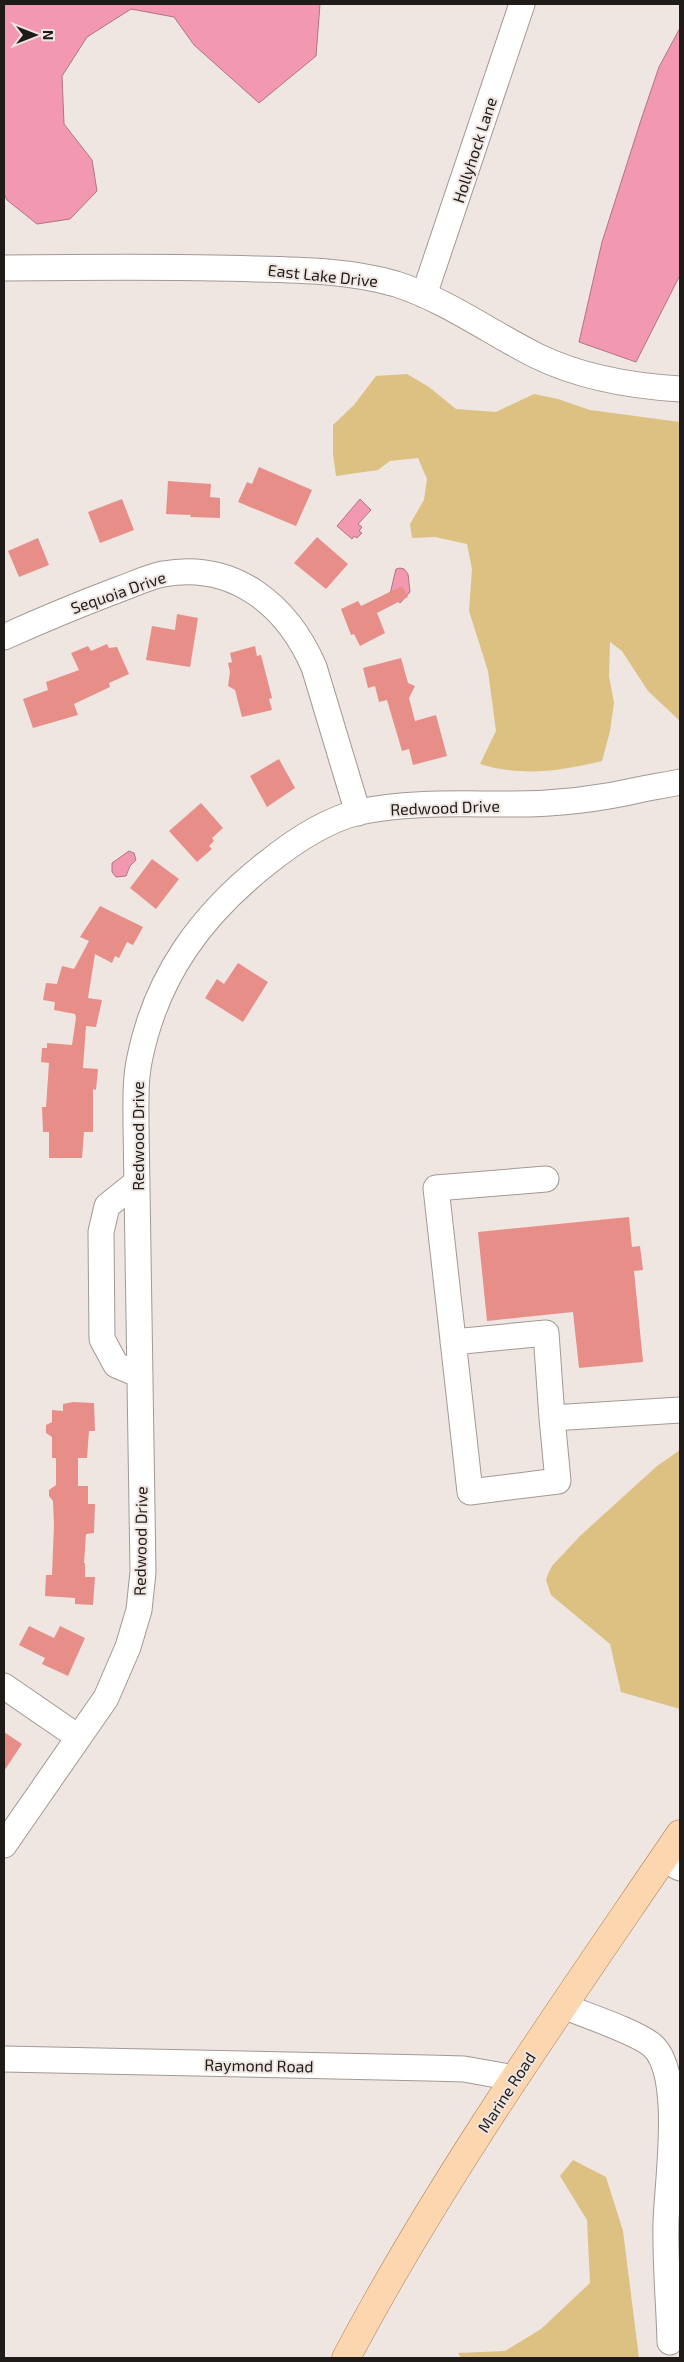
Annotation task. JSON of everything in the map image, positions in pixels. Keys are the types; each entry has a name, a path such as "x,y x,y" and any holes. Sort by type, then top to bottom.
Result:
{"main road":[{"name":"Marine Road","path":"346,2358 426,2217 514,2078 563,2006 672,1863 680,1834"}],"street":[{"name":"Hollyhock Lane","path":"424,295 522,4"},
{"name":"East Lake Drive","path":"4,268 222,268 314,271 367,277 396,284 424,295 539,357 574,371 611,381 680,389"},
{"name":"Sequoia Drive","path":"4,637 81,603 161,574 181,572 205,573 240,583 272,605 297,634 307,650 314,667 358,813"},
{"name":"Redwood Drive","path":"4,1845 106,1698 118,1674 139,1610 142,1572 136,1092 139,1058 157,999 171,971 206,918 251,875 301,838 358,813 422,804 580,802 613,797 680,782"},
{"path":"453,1342 546,1333 558,1481 470,1492 453,1342 436,1188 546,1179"},
{"path":"137,1182 108,1206 101,1232 102,1339 116,1365 140,1375"},
{"path":"552,1418 680,1410"},
{"path":"4,1686 78,1737"},
{"path":"563,2006 642,2039 653,2045 664,2059 672,2092 674,2123 674,2196 666,2225 670,2342"},
{"name":"Raymond Road","path":"4,2059 428,2068 464,2070 514,2078"}],"shaded area":[{"path":"4,4 320,4 316,56 259,103 194,45 174,17 131,9 87,37 62,76 64,124 92,160 97,191 70,219 37,224 7,200 4,194"},
{"path":"680,28 680,275 636,362 579,342 602,242 641,120 659,67"},
{"path":"407,374 429,387 456,409 496,412 534,394 558,399 590,410 680,422 680,721 648,691 622,651 610,642 609,676 614,703 610,731 602,761 571,768 541,771 511,770 480,764 496,731 488,671 469,611 472,569 467,544 435,537 412,538 410,524 424,500 427,479 418,458 390,461 378,470 336,476 333,454 333,425 354,405 376,376"},
{"path":"360,499 371,510 358,524 362,527 359,531 362,533 357,538 354,536 352,539 337,526"},
{"path":"396,569 404,569 408,574 410,592 400,603 390,594"},
{"path":"129,851 134,853 136,860 130,866 126,876 116,877 112,872 112,863"},
{"path":"680,1450 680,1709 621,1692 610,1644 551,1595 546,1580 552,1566 580,1536 657,1466"},
{"path":"573,2160 606,2177 623,2231 639,2358 461,2358 458,2353 505,2351 541,2329 590,2283 587,2220 560,2176"}],"building":[{"path":"259,467 312,490 296,526 238,502 247,482 252,484"},
{"path":"168,481 211,484 210,497 220,498 220,518 166,514"},
{"path":"122,499 134,530 100,543 88,512"},
{"path":"317,537 348,564 326,589 294,563"},
{"path":"38,538 49,565 19,577 8,551"},
{"path":"402,586 408,597 377,613 385,633 360,646 354,634 351,635 341,609 358,601 361,606"},
{"path":"177,614 198,618 190,667 146,660 152,626 175,630"},
{"path":"107,644 109,648 117,647 129,674 109,683 110,687 74,704 78,715 33,728 23,699 48,690 46,682 79,670 71,653 88,646 91,651"},
{"path":"255,646 257,656 261,655 272,698 269,699 272,710 242,717 235,690 228,686 230,672 228,663 232,662 230,653"},
{"path":"401,658 408,683 415,686 409,698 415,721 436,715 447,756 413,765 409,749 402,751 387,700 379,702 375,686 368,688 363,668"},
{"path":"279,759 295,788 267,807 250,776"},
{"path":"201,803 223,828 212,838 214,841 209,846 212,849 197,862 169,831"},
{"path":"152,859 179,879 156,909 130,888"},
{"path":"100,906 143,927 133,945 127,942 119,958 115,956 112,963 95,954 88,998 102,1000 96,1027 86,1026 83,1068 98,1069 96,1090 93,1089 93,1132 84,1132 82,1158 49,1158 49,1132 43,1132 42,1107 46,1107 49,1063 41,1062 42,1048 47,1048 47,1043 72,1045 76,1018 75,1014 54,1010 55,1002 43,1000 46,983 57,984 62,966 74,969 89,941 80,937"},
{"path":"238,963 268,982 243,1022 205,998 217,979 224,984"},
{"path":"629,1217 632,1247 640,1246 643,1270 634,1271 643,1362 579,1368 573,1312 487,1321 478,1232"},
{"path":"73,1402 94,1403 95,1431 89,1431 87,1458 78,1458 78,1486 88,1486 88,1504 95,1504 94,1533 86,1534 84,1563 85,1577 95,1577 93,1605 75,1604 75,1598 45,1596 46,1575 52,1575 54,1525 53,1501 49,1496 49,1490 56,1485 56,1458 52,1458 52,1437 46,1433 46,1425 52,1422 52,1410 63,1411 63,1404"},
{"path":"29,1626 54,1638 60,1626 85,1638 68,1676 42,1664 45,1658 19,1645"},
{"path":"4,1732 22,1744 4,1771"}]}
